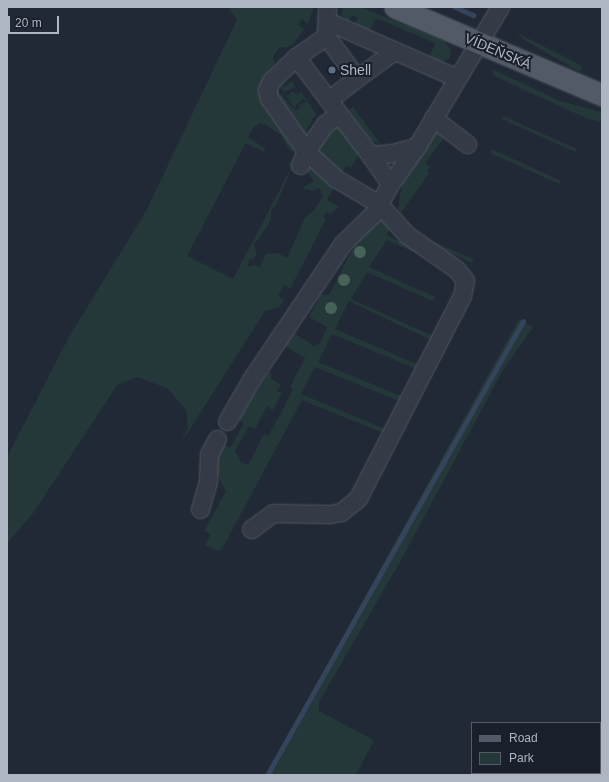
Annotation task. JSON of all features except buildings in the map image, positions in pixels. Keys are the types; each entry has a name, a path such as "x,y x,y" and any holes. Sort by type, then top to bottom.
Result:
{"main road":[{"name":"VÍDEŇSKÁ","path":"400,8 602,95"}],"lane":[{"path":"227,421 252,378 344,243 374,213 390,184 417,146 500,7"},
{"path":"326,21 457,78"},
{"path":"251,529 273,513 330,514 341,512 358,498 462,296 464,280 456,269 407,235 379,204 303,158 270,98 267,90 271,81 296,57 326,21"},
{"path":"326,21 357,78"},
{"path":"328,100 394,51"},
{"path":"296,57 390,184"},
{"path":"303,158 325,124 339,114"},
{"path":"433,118 467,144"},
{"path":"370,155 393,153 417,146"},
{"path":"200,509 208,481 209,454 217,439"}],"green space":[{"path":"228,7 314,7 308,24 302,19 298,24 304,29 294,43 288,47 279,48 275,53 273,58 275,64 267,73 263,83 295,148 294,151 290,151 281,135 268,126 260,123 253,128 248,137 265,148 264,152 246,143 187,256 233,279 291,168 288,164 289,162 293,165 276,205 271,210 271,220 258,240 254,243 257,254 253,259 249,260 248,267 254,265 260,267 266,254 278,253 287,258 305,218 313,211 323,196 319,188 312,191 302,188 314,181 306,169 308,160 337,183 327,200 339,207 330,214 327,212 323,217 326,219 290,289 284,285 278,296 284,300 279,307 265,311 176,451 188,429 186,410 167,388 137,377 117,385 34,512 7,543 7,457 69,337 146,211 237,20"},
{"path":"343,7 360,7 444,41 451,50 450,58 442,62 429,58 435,43 376,18 370,30 355,24 358,18 352,15 349,22 341,14"},
{"path":"515,32 575,62 582,67 580,72 526,41"},
{"path":"492,69 560,101 602,112 602,122 588,119 494,76"},
{"path":"292,81 296,87 284,92 287,96 293,91 297,95 301,92 317,115 311,119 313,121 306,129 308,131 304,135 298,129 300,126 277,98 275,90 278,87 279,92 299,115 295,110 300,108 298,105 307,102 304,99 296,105 295,109 279,85 284,87"},
{"path":"353,107 380,143 379,144 371,140 349,110"},
{"path":"503,116 577,149 575,152 502,119"},
{"path":"340,127 360,152 351,168 346,166 341,175 320,158 315,145 335,128"},
{"path":"435,129 444,138 425,163 430,167 427,171 429,173 401,213 398,210 402,183"},
{"path":"492,149 561,181 559,184 490,153"},
{"path":"382,219 392,227 386,235 433,257 442,265 387,240 369,267 435,297 433,301 367,272 351,299 435,337 433,341 349,301 335,329 419,365 417,369 332,334 318,362 401,396 399,401 315,367 301,394 388,430 386,434 302,400 221,551 205,545 211,534 204,531 226,491 214,470 220,443 230,448 244,423 239,420 269,372 272,373 271,379 281,385 277,391 282,393 273,410 267,406 255,429 249,426 235,451 241,462 248,465 264,434 268,436 281,413 293,389 290,387 305,358 283,345 292,332 314,346 319,344 327,327 309,317 321,295 329,295 355,244"},
{"path":"422,237 471,258 474,261 472,263 420,239"},
{"path":"519,319 533,327 503,370 401,560 319,702 319,711 374,740 356,775 266,775"}],"waterway":[{"path":"455,7 473,15"},
{"path":"267,775 523,321"}],"place":[{"name":"Shell","path":"332,70"}]}
